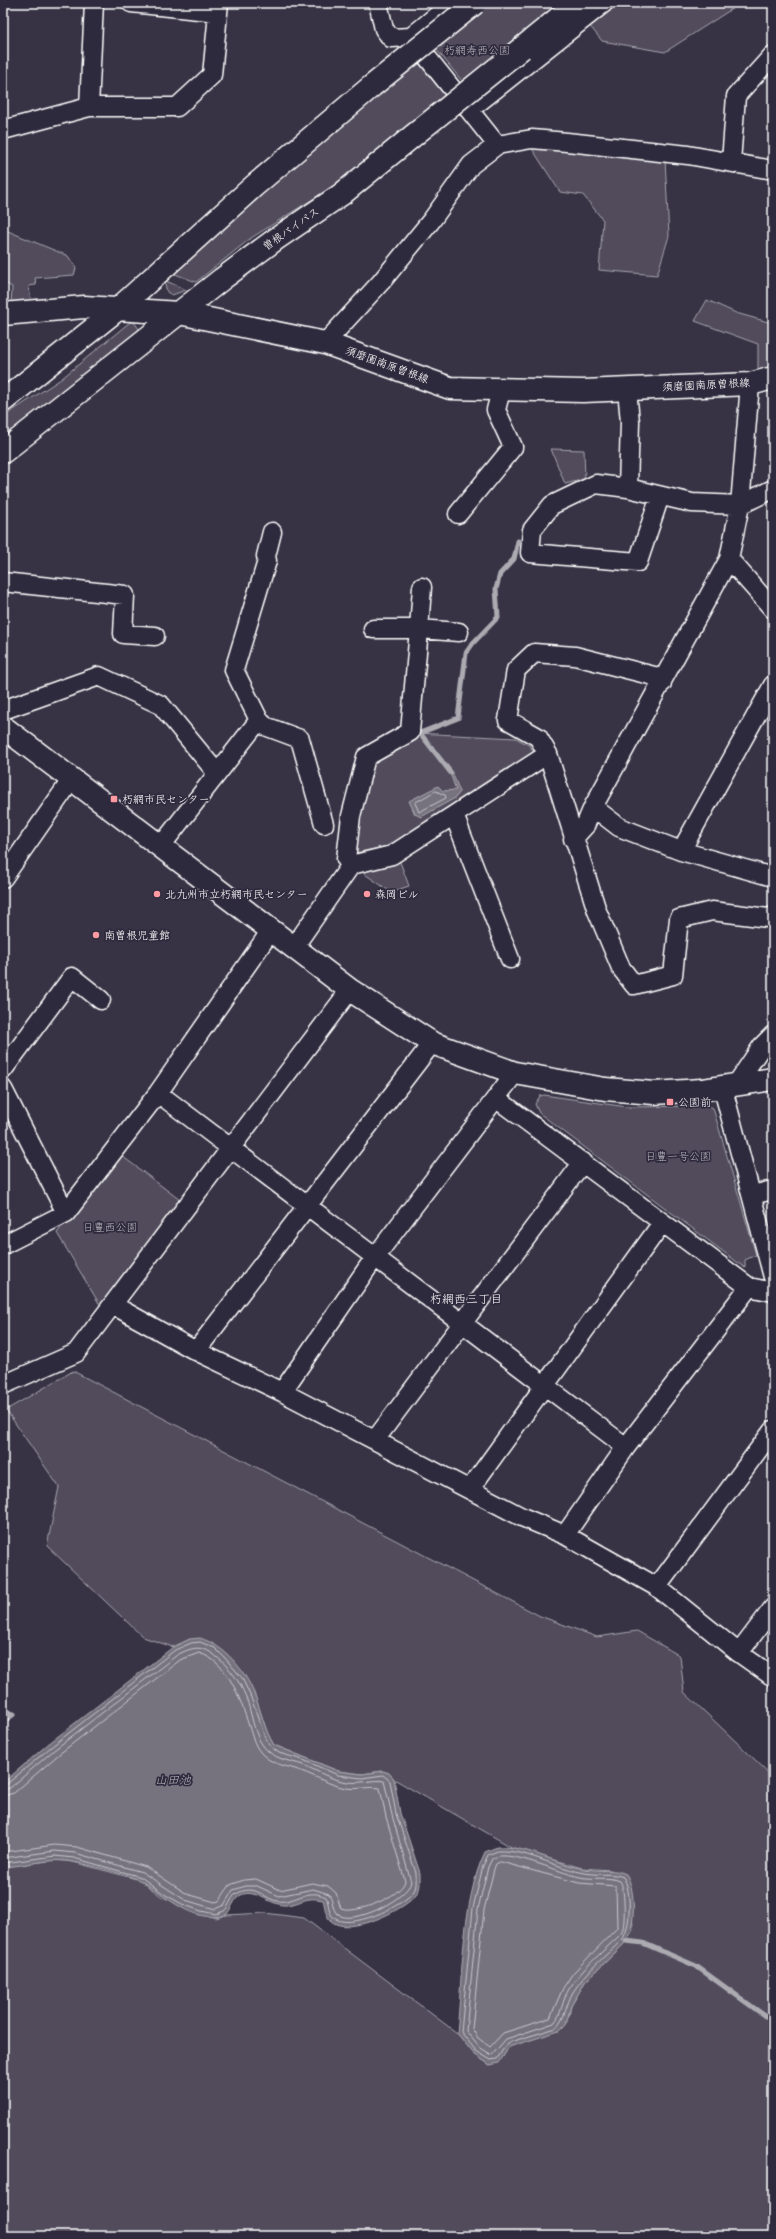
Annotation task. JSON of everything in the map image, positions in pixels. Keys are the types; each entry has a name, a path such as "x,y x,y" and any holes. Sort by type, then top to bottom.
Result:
{"main road":[{"path":"3,401 118,309 254,186 372,86 475,3"},
{"name":"曽根バイパス","path":"3,452 276,238 342,194 577,3"},
{"name":"須磨園南原曽根線","path":"3,314 72,308 179,313 325,343 450,388 583,391 750,384 773,378"},
{"path":"4,725 72,779 272,929 350,990 432,1043 515,1073 584,1087 631,1092 654,1093 729,1088 773,1079"}],"street":[{"path":"89,107 94,3"},
{"path":"3,130 89,107 177,107 212,75 218,7 131,3"},
{"path":"378,3 384,29 391,38 410,37 452,3"},
{"path":"469,110 604,3"},
{"path":"410,37 497,145"},
{"path":"731,162 736,96 773,55"},
{"path":"325,343 380,282 431,220 471,165 497,145 532,139 688,155 773,170"},
{"path":"573,839 585,826 593,807 729,559 740,505 750,384"},
{"path":"627,389 630,422 628,488"},
{"path":"458,514 513,447 496,410 501,390"},
{"path":"660,496 638,562 530,553 532,530 552,505 596,484 628,488 692,502 740,505 773,489"},
{"path":"272,532 266,556 267,561 234,670 259,720 266,726 300,739 324,824"},
{"path":"729,559 770,600"},
{"path":"3,582 125,595 123,634 155,636"},
{"path":"351,865 346,859 351,816 366,757 410,732 422,587"},
{"path":"373,629 419,629 459,632"},
{"path":"662,683 654,676 575,656 534,653 516,670 508,720 538,737 548,754 573,839 597,911 621,968 634,985 673,975 679,919 712,911 768,918 773,916"},
{"path":"4,725 99,676 161,705 216,772"},
{"path":"681,851 773,685"},
{"path":"161,846 216,772 259,720"},
{"path":"294,946 351,865 392,856 454,814 548,754"},
{"path":"3,878 72,779"},
{"path":"593,807 619,827 681,851 773,877"},
{"path":"454,814 510,959"},
{"path":"3,1245 66,1213 158,1093 272,929"},
{"path":"3,1070 72,978 102,1000"},
{"path":"3,1385 76,1353 350,990"},
{"path":"773,1035 762,1046 729,1088 752,1195 773,1276"},
{"path":"196,1351 432,1043"},
{"path":"282,1392 375,1257 449,1158 497,1099 515,1073"},
{"path":"3,1089 66,1213"},
{"path":"158,1093 626,1447"},
{"path":"497,1099 583,1162 662,1224 749,1287 773,1292"},
{"path":"375,1440 583,1162"},
{"path":"752,1195 773,1190"},
{"path":"470,1489 662,1224"},
{"path":"565,1535 626,1447 749,1287"},
{"path":"113,1305 196,1351 282,1392 522,1517 565,1535 657,1587 739,1653 773,1677"},
{"path":"657,1587 773,1430"},
{"path":"739,1653 773,1608"}],"green space":[{"name":"朽網寿西公園","path":"490,3 561,3 475,97 423,33 484,8"},
{"path":"617,3 741,3 665,52 602,41 589,25"},
{"path":"418,62 446,97 335,185 251,238 196,282 170,272 329,135"},
{"path":"529,144 665,159 669,236 657,275 599,270 603,220 583,195 560,192"},
{"path":"3,229 68,256 76,268 74,275 35,278 36,285 29,286 31,302 11,306 12,287 3,282"},
{"path":"164,280 186,290 172,295 167,292"},
{"path":"707,300 736,313 768,322 773,321 773,370 758,374 758,344 695,321"},
{"path":"130,322 134,322 139,329 137,333 3,441 3,417 61,379"},
{"path":"551,449 584,450 585,479 565,484"},
{"path":"415,733 516,738 530,746 534,753 393,845 350,854 369,762"},
{"path":"399,859 409,886 391,892 356,868"},
{"name":"日豊一号公園","path":"544,1095 627,1107 709,1106 713,1108 756,1255 745,1260 745,1268 539,1113 535,1104 540,1096"},
{"name":"日豊西公園","path":"118,1153 180,1200 100,1305 57,1233"},
{"path":"73,1371 540,1616 597,1637 637,1631 680,1656 684,1692 773,1777 773,2236 3,2236 3,1867 56,1860 73,1862 140,1880 162,1897 216,1918 226,1915 265,1913 304,1918 457,2033 474,2054 490,2065 502,2058 509,2047 569,2016 571,2006 585,1982 625,1943 633,1930 632,1907 611,1870 582,1868 513,1848 394,1779 389,1773 382,1771 362,1774 338,1771 274,1745 268,1735 254,1693 190,1639 173,1647 143,1637 47,1546 59,1487 6,1410"}],"water":[{"path":"452,772 460,792 455,798 421,817 415,814 409,801 438,786 443,791 456,790 450,773"},
{"name":"山田池","path":"200,1638 218,1647 233,1660 245,1675 254,1693 265,1726 274,1745 338,1771 362,1774 383,1771 389,1773 394,1779 400,1813 420,1873 419,1889 417,1894 411,1900 389,1914 375,1920 349,1926 338,1925 328,1918 323,1900 312,1899 281,1905 250,1893 238,1897 226,1915 213,1917 202,1916 180,1907 141,1881 88,1865 64,1861 47,1861 3,1867 3,1783 48,1744 173,1647 190,1639"},
{"path":"497,1847 521,1849 581,1868 622,1872 626,1874 632,1889 633,1919 629,1936 625,1943 585,1982 571,2006 566,2024 559,2031 509,2047 499,2063 490,2065 474,2054 457,2033 467,1916 477,1871 485,1852"}],"waterway":[{"path":"451,773 420,733 458,718 466,653 473,643 498,617 496,589 500,574 514,559 518,541"},
{"path":"3,1710 14,1714 3,1722"},
{"path":"626,1941 643,1943 696,1966 765,2016"}],"place":[{"name":"朽網市民センター","path":"114,799"},
{"name":"北九州市立朽網市民センター","path":"157,894"},
{"name":"森岡ビル","path":"367,894"},
{"name":"南曽根児童館","path":"96,935"},
{"name":"公園前","path":"670,1102"}],"district":[{"name":"朽網西三丁目","path":"466,1299"}]}
